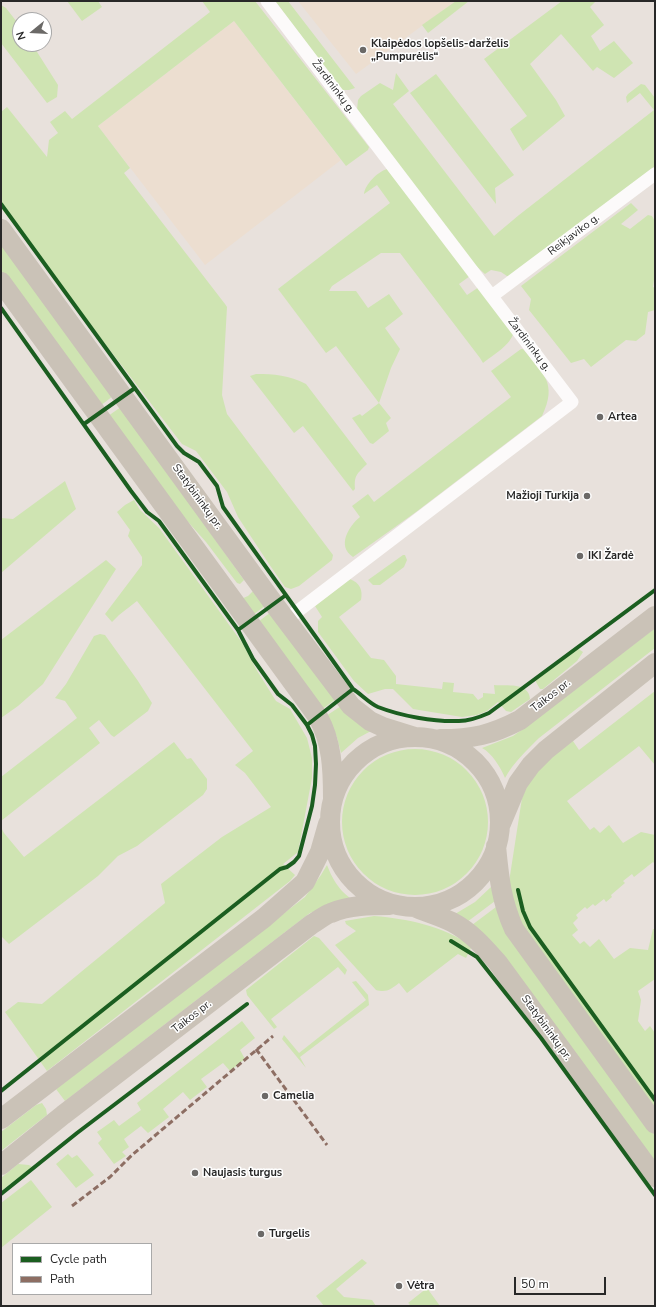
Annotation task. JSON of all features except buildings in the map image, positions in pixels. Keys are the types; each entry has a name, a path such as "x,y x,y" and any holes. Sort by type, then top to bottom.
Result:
{"main road":[{"name":"Statybininkų pr.","path":"1,229 286,620 351,706 376,724 446,743 472,759 482,770 496,798 499,813 498,837"},
{"path":"1,282 310,704 324,728 328,741 333,770 332,805"},
{"path":"226,589 237,592 242,590 250,580 251,571"},
{"name":"Taikos pr.","path":"423,738 466,739 488,734 520,720 655,616"},
{"path":"406,906 430,905 445,901 472,885 486,866 518,783 531,765 546,750 655,663"},
{"path":"1,1119 264,918 305,882 320,852 339,783 348,770 364,754 385,742 400,738 423,738"},
{"name":"Statybininkų pr.","path":"332,805 330,827 333,843 338,858 356,883 369,893 383,900 406,906 451,922 476,938 503,969 655,1177"},
{"path":"498,837 503,898 514,929 655,1124"},
{"name":"Taikos pr.","path":"1,1166 64,1115 312,924 331,913 350,908 367,905 406,906"}],"street":[{"name":"Žardininkų g.","path":"267,1 572,402 286,620"},
{"name":"Reikjaviko g.","path":"492,296 655,174"}],"shaded area":[{"name":"Klaipėdos lopšelis-darželis „Pumpurėlis“","path":"298,1 456,1 356,74"},
{"path":"234,21 341,160 205,265 98,126"}],"green space":[{"path":"67,1 98,1 102,7 82,21"},
{"path":"202,1 255,1 369,147 368,150 346,166 234,21 98,126 130,168 124,173 227,307 222,395 227,414 333,555 332,560 299,586 291,589 285,587 269,564 238,517 227,492 196,451 182,444 1,208 1,112 7,107 47,157 49,140 58,133 50,122 65,111 72,119 210,12"},
{"path":"275,1 288,1 355,88 342,90"},
{"path":"456,1 469,1 428,33 422,25"},
{"path":"562,1 596,1 590,7 604,25 591,36 600,51 614,41 633,63 614,78 597,67 593,71 561,34 530,64 556,100 565,116 523,151 510,129 527,116 484,59"},
{"path":"1,5 6,8 12,16 12,52 37,52 58,85 57,97 47,103 1,43"},
{"path":"396,73 409,91 393,104 494,236 654,110 640,93 627,103 626,97 628,94 641,84 645,85 655,98 655,166 510,278 501,272 491,270 485,274 475,265 357,110 358,100 361,96 380,83 393,90"},
{"path":"436,74 514,175 495,188 496,204 410,93"},
{"path":"387,169 470,276 459,284 467,295 479,287 514,332 509,342 505,346 483,363 400,253 381,253 332,286 329,291 356,291 368,308 389,294 403,314 385,328 400,349 391,368 379,403 336,346 326,353 278,289 390,203 377,185 364,194 372,179"},
{"path":"631,203 638,210 621,224 630,229 648,215 652,216 655,221 655,273 653,287 655,288 655,310 648,312 645,334 636,341 626,340 591,367 584,359 571,363 529,310 531,299 521,286"},
{"path":"1,243 113,396 100,406 1,270"},
{"path":"523,349 537,365 546,379 549,395 547,405 542,416 416,512 353,557 345,547 348,531 360,517 352,506 368,494 374,502 511,397 491,371"},
{"path":"256,374 281,376 306,384 367,464 357,475 355,489 353,491 303,426 294,433 250,376"},
{"path":"379,403 391,418 386,423 389,431 373,444 370,443 352,418 360,414 362,416"},
{"path":"121,407 244,580 240,584 237,583 206,542 172,504 108,416"},
{"path":"65,481 76,509 1,573 1,518 13,519"},
{"path":"134,500 140,510 159,528 243,644 256,669 276,701 290,709 307,738 312,758 312,778 298,852 283,864 295,875 290,881 47,1071 5,1012 18,1002 42,1004 165,903 161,884 222,837 271,807 245,773 235,765 253,751 137,601 112,622 105,614 142,565 142,557 128,536 130,530 117,512"},
{"path":"405,555 407,560 404,567 380,585 373,585 368,580"},
{"path":"106,560 116,569 43,684 18,706 1,718 1,640"},
{"path":"350,579 360,587 362,593 361,600 339,617 371,658 384,660 396,676 396,684 442,689 443,682 454,683 453,692 473,694 478,700 483,697 483,693 495,694 494,685 510,685 521,687 526,690 530,699 511,712 506,711 498,702 487,711 477,715 462,717 413,709 393,689 385,689 368,694 354,681 318,632 318,621 322,617 315,606"},
{"path":"255,589 266,605 253,615 241,599 248,596"},
{"path":"271,612 336,699 321,710 258,622"},
{"path":"655,628 655,648 539,738 516,762 505,778 496,761 486,750 482,748 513,736"},
{"path":"100,634 105,635 152,703 148,711 114,737 99,720 89,728 100,743 1,821 1,777 77,718 65,701 55,698 66,684 94,636"},
{"path":"577,648 583,652 577,661 543,689 540,689 536,682 536,678"},
{"path":"655,691 655,765 639,746 567,801 590,830 594,827 600,833 609,825 623,843 641,832 655,835 655,864 653,862 634,877 632,874 623,881 625,883 611,895 612,897 606,902 604,899 595,906 593,904 587,909 585,907 576,915 578,918 573,923 578,930 572,935 580,944 584,941 590,947 599,939 614,959 630,948 648,950 653,929 655,929 655,979 638,991 641,1000 638,1021 645,1031 650,1026 655,1033 655,1110 518,919 509,882 522,798 530,779 571,738 579,750"},
{"path":"341,706 371,731 358,738 341,753 334,730 326,716"},
{"path":"174,742 187,759 191,758 207,779 207,789 203,795 137,846 118,856 98,876 9,944 1,936 1,827 4,833 24,857"},
{"path":"408,749 422,749 450,757 462,765 472,775 483,794 487,808 487,836 480,857 472,869 462,879 443,890 422,895 408,895 380,887 368,879 358,869 347,850 342,829 342,815 350,787 358,775 368,765 387,754"},
{"path":"327,865 336,883 350,898 310,913 65,1101 56,1089 305,897"},
{"path":"491,887 495,901 467,922 455,914 475,902"},
{"path":"496,907 510,938 655,1136 655,1164 472,925"},
{"path":"374,916 400,919 425,925 449,933 472,946 466,958 458,954 407,993 399,983 386,991 376,990 335,945 356,931 346,924 345,921"},
{"path":"314,936 319,938 347,970 345,975 338,967 271,1019 277,1027 274,1029 247,995 246,990"},
{"path":"356,981 368,995 369,1005 300,1057 306,1068 282,1039 284,1035 299,1053 366,1000 352,982"},
{"path":"242,1021 255,1038 240,1050 245,1059 230,1071 223,1063 201,1079 207,1087 190,1100 183,1092 163,1109 169,1117 148,1133 141,1126 124,1139 129,1147 122,1152 126,1156 114,1164 98,1143 102,1139 97,1132 114,1120 119,1126 141,1110 137,1103"},
{"path":"42,1103 46,1109 47,1115 1,1151 1,1132 36,1105"},
{"path":"68,1154 72,1158 77,1155 94,1175 76,1188 56,1164"},
{"path":"18,1164 29,1165 32,1167 1,1191 1,1178"},
{"path":"31,1180 52,1207 1,1248 1,1203"},
{"path":"362,1259 367,1263 336,1289 344,1297 372,1300 376,1306 324,1306 316,1296"},
{"path":"427,1288 440,1306 408,1306 410,1304 408,1303"}],"marked path":[{"path":"72,1206 110,1177 132,1155 273,1036"},
{"path":"256,1049 327,1145"}],"cycle path":[{"path":"1,204 177,446 184,453 199,462 217,486 223,507 353,689"},
{"path":"1,308 131,491 147,512 159,521 238,630 253,659 278,694 292,705 307,725 315,746 316,764 312,806 299,856 294,862 287,867 280,869 1,1091"},
{"path":"84,424 135,388"},
{"path":"307,725 353,689 378,707 407,716 449,721 467,720 482,716 489,713 655,590"},
{"path":"238,630 286,595"},
{"path":"518,890 523,911 530,927 655,1100"},
{"path":"451,941 477,957 541,1038 655,1195"},
{"path":"1,1194 77,1133 247,1004"}],"place":[{"name":"Klaipėdos lopšelis-darželis „Pumpurėlis“","path":"363,50"},
{"name":"Artea","path":"600,417"},
{"name":"Mažioji Turkija","path":"587,496"},
{"name":"IKI Žardė","path":"580,556"},
{"name":"Camelia","path":"265,1096"},
{"name":"Naujasis turgus","path":"195,1173"},
{"name":"Turgelis","path":"261,1234"},
{"name":"Vėtra","path":"399,1286"}]}
